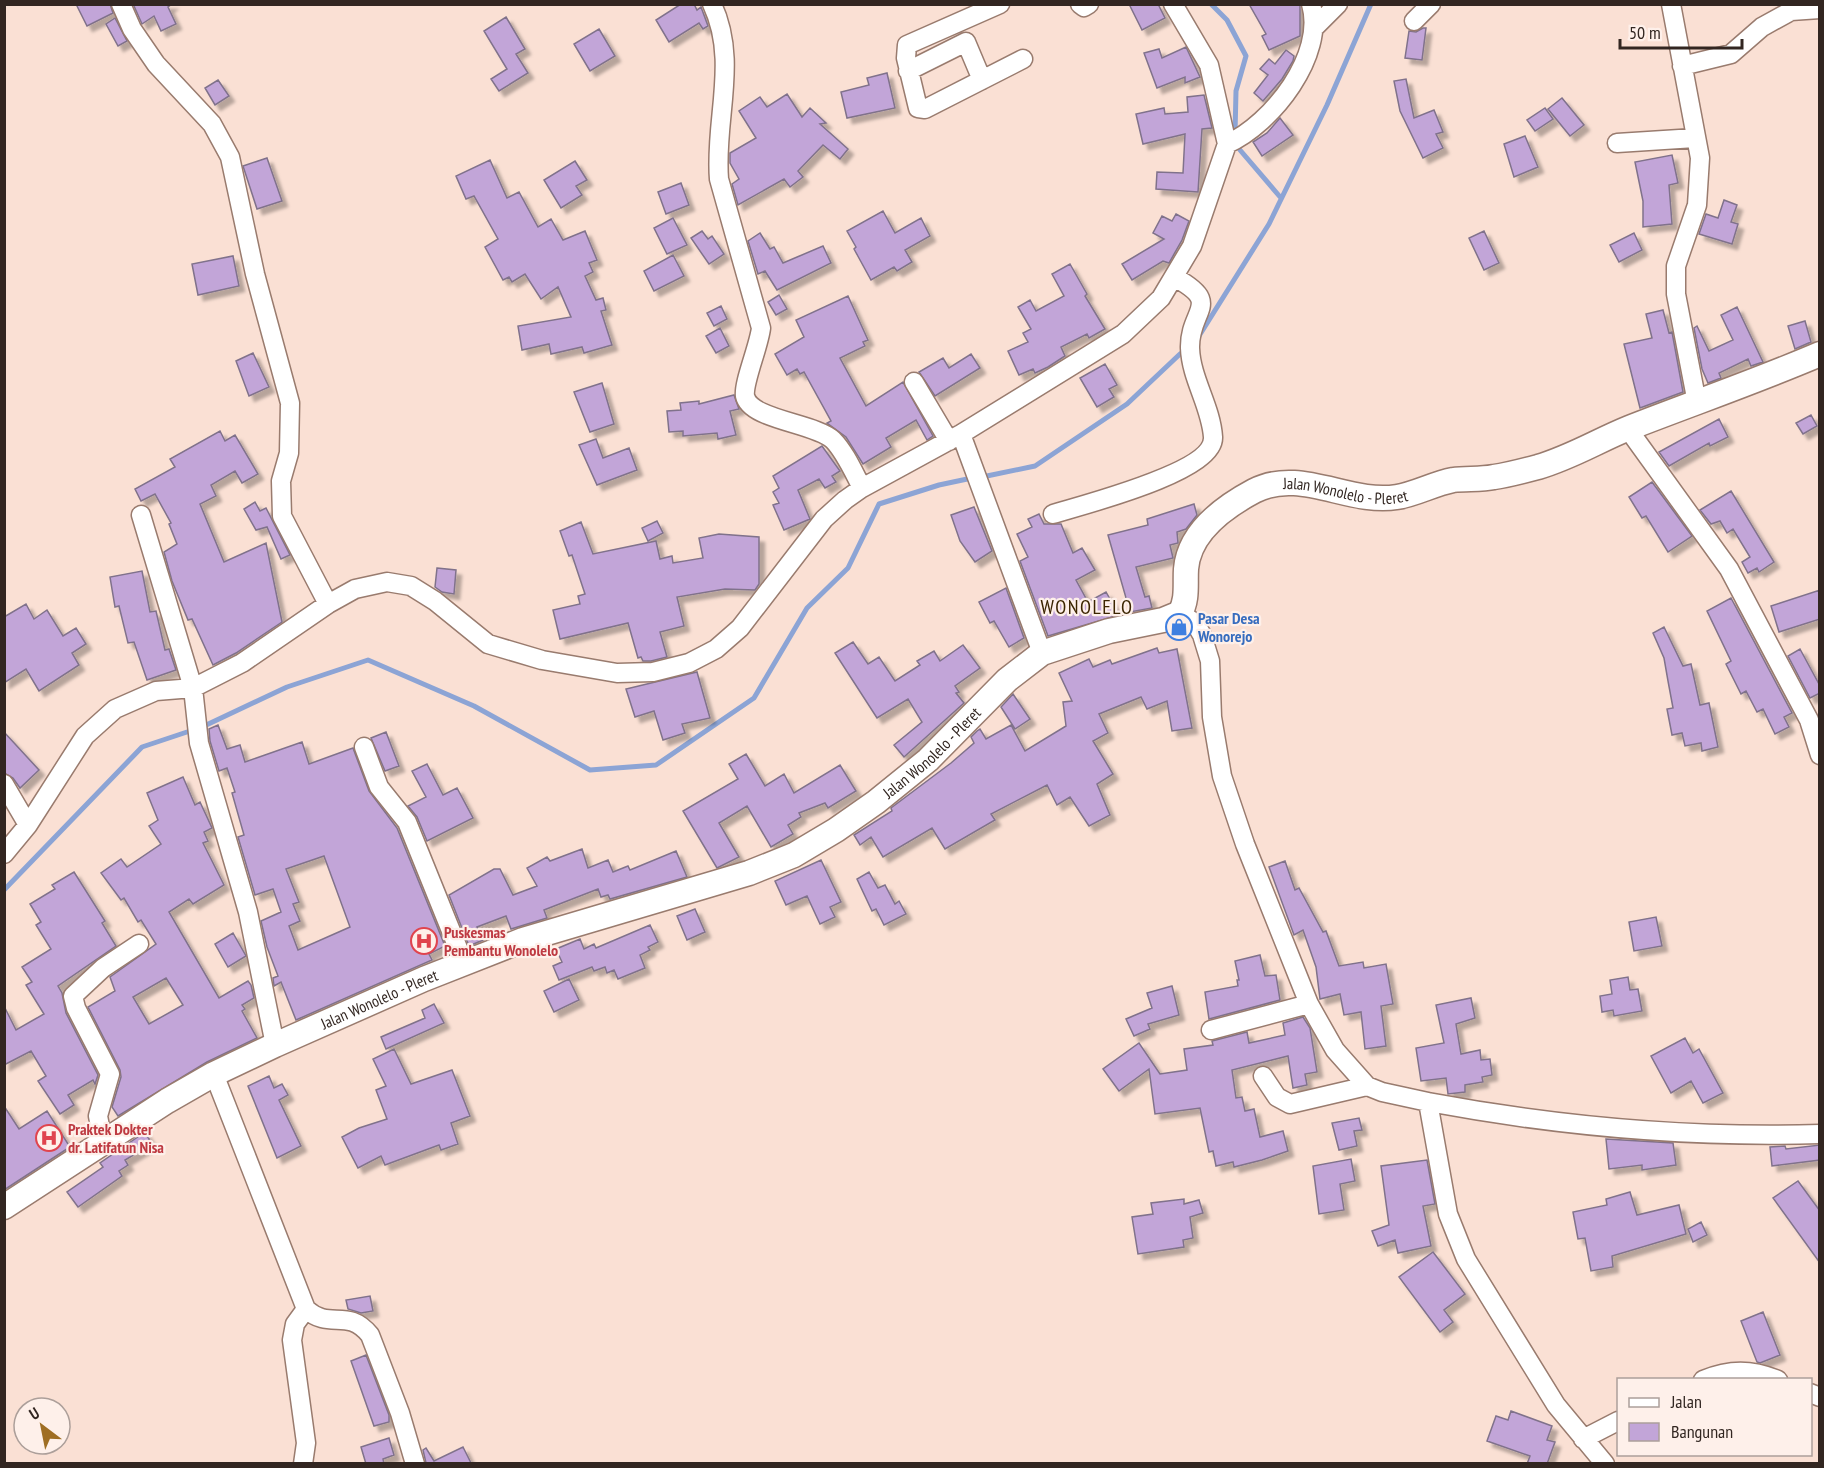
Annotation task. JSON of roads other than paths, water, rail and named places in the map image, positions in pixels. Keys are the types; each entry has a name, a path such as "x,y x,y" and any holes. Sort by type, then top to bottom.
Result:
{"main road":[{"name":"Jalan Wonolelo - Pleret","path":"4,1207 214,1074 275,1045 464,963 523,940 749,873 794,855 876,802 928,760 1007,680 1042,653 1109,631 1163,620 1180,613 1186,598 1187,559 1195,539 1212,519 1255,490 1273,483 1293,483 1365,497 1398,497 1454,480 1493,477 1538,467 1578,454 1628,429 1820,354"}],"street":[{"path":"122,4 132,29 156,64 212,124 230,157 255,274 290,403 289,453 281,481 282,516 328,604"},
{"path":"712,4 718,18 725,49 725,80 717,154 719,179 761,328 759,345 745,395 749,405 758,411 811,429 834,441 862,488"},
{"path":"1000,4 907,45 908,71 918,108 925,109 1023,59"},
{"path":"1080,4 1084,7 1089,4"},
{"path":"4,854 28,825 85,736 115,709 156,691 193,688 242,663 328,604 355,589 387,582 411,586 435,601 488,644 542,660 606,671 653,672 689,663 716,649 740,628 824,519 862,488 955,437 1123,334 1161,298 1192,246 1227,144 1209,65 1173,4"},
{"path":"1227,144 1248,133 1273,107 1300,73 1313,43 1316,26 1311,4"},
{"path":"1316,26 1338,4"},
{"path":"1414,21 1431,4"},
{"path":"1671,4 1700,158 1697,205 1676,266 1676,294 1697,402"},
{"path":"1682,66 1731,54 1762,27 1791,10 1820,9"},
{"path":"908,71 966,42 982,80"},
{"path":"1617,143 1695,138"},
{"path":"1053,514 1150,483 1196,461 1209,450 1213,440 1212,426 1191,357 1192,332 1202,306 1201,299 1188,285 1174,277"},
{"path":"914,382 955,437 973,472 1042,653"},
{"path":"1628,429 1729,569 1805,712 1820,755"},
{"path":"141,516 193,688 198,716 199,743 243,892 275,1045"},
{"path":"1180,613 1195,623 1202,635 1209,661 1212,717 1222,776 1245,844 1309,1004 1335,1050 1367,1086 1382,1092 1428,1102 1506,1116 1648,1130 1741,1136 1820,1134"},
{"path":"364,747 379,787 407,822 464,963"},
{"path":"4,784 28,825"},
{"path":"104,1142 98,1116 110,1074 76,1008 73,996 103,968 139,944"},
{"path":"1211,1030 1309,1004"},
{"path":"214,1074 306,1309 321,1320 353,1320 362,1325 370,1335 400,1413 415,1464"},
{"path":"1263,1076 1277,1097 1290,1104 1367,1086"},
{"path":"1428,1102 1448,1214 1466,1259 1556,1405 1605,1464"},
{"path":"303,1464 306,1443 292,1340 295,1324 306,1309"},
{"path":"1709,1378 1734,1370 1760,1372 1774,1378"},
{"path":"1582,1439 1617,1422"}],"waterway":[{"path":"1211,4 1227,20 1246,56 1236,91 1235,134"},
{"path":"1199,336 1269,224 1327,105 1371,4"},
{"path":"1240,150 1281,198"},
{"path":"982,477 1035,466 1127,404 1180,354"},
{"path":"202,727 287,687 368,660 474,706 590,770 656,765 754,698 807,608 848,568 879,504 939,485 972,478"},
{"path":"4,890 142,747 193,730"}],"place":[{"name":"Pasar Desa Wonorejo","path":"1179,627"},
{"name":"Puskesmas Pembantu Wonolelo","path":"424,941"},
{"name":"Praktek Dokter dr. Latifatun Nisa","path":"49,1138"}],"district":[{"name":"WONOLELO","path":"1087,607"}]}
